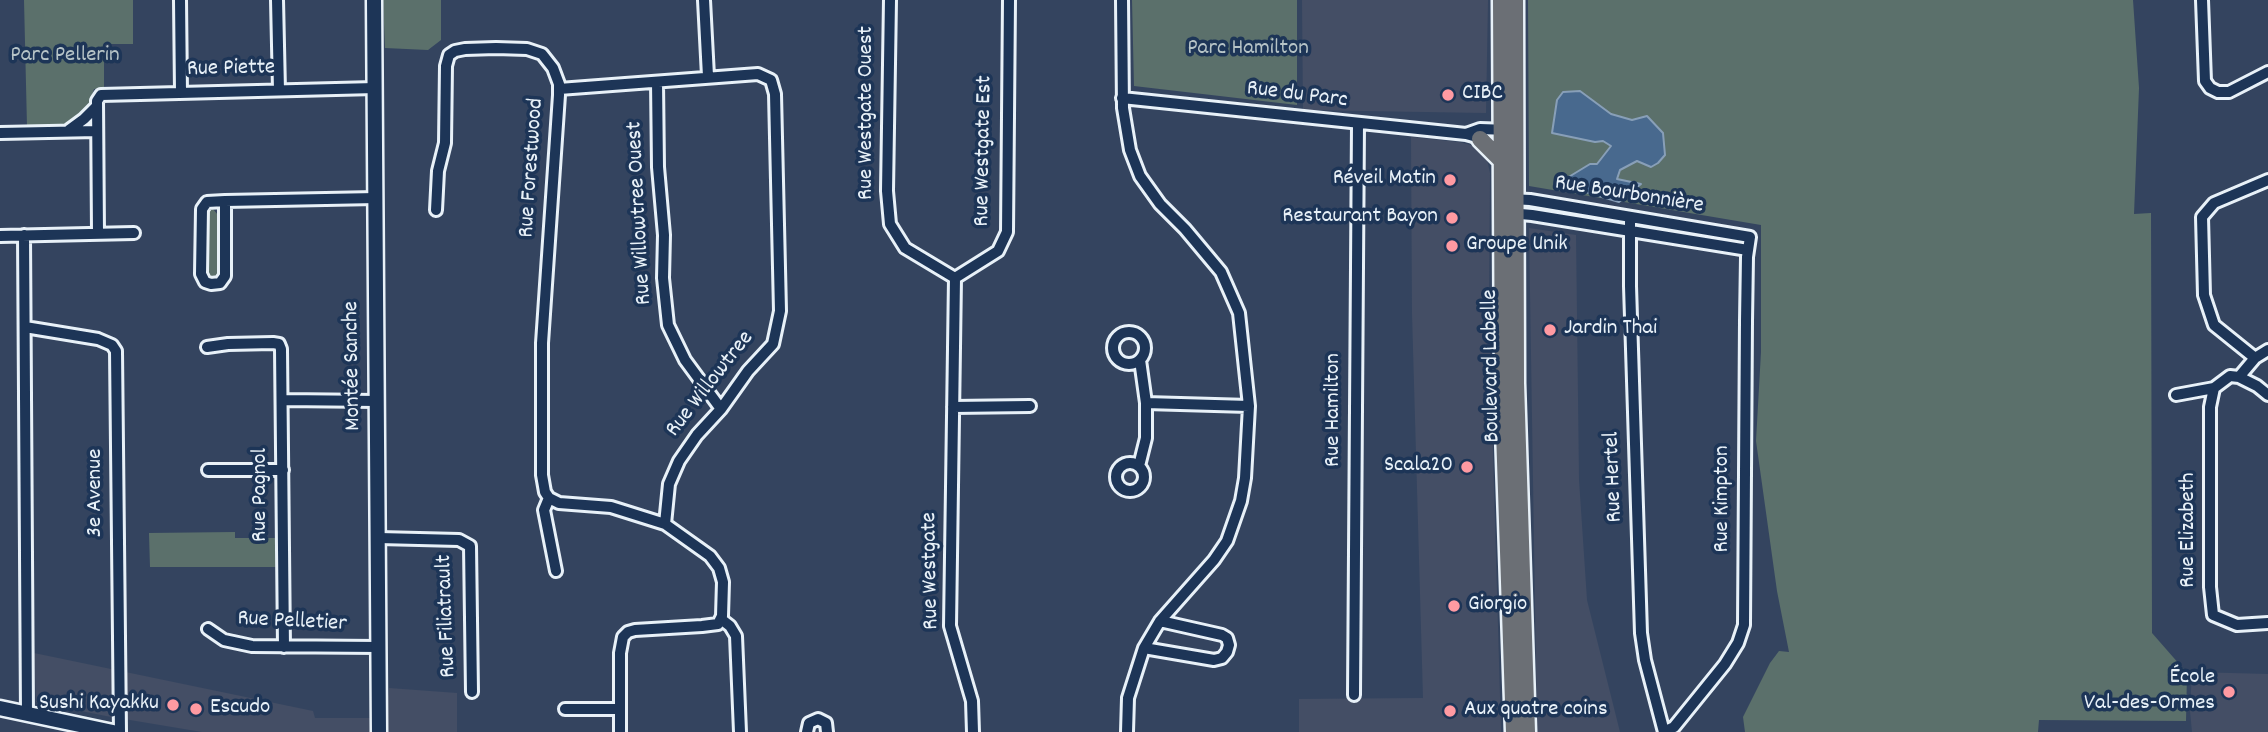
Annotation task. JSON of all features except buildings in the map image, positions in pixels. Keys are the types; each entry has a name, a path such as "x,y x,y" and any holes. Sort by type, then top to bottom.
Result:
{"main road":[{"name":"Boulevard Labelle","path":"1501,0 1508,135 1500,160 1508,206 1527,732"},
{"name":"Boulevard Labelle","path":"1514,732 1506,516 1508,135 1515,0"},
{"path":"1473,136 1500,160"}],"street":[{"path":"180,0 181,92"},
{"path":"277,0 279,90"},
{"name":"Montée Sanche","path":"374,0 379,732"},
{"path":"704,0 708,76"},
{"name":"Rue Westgate Ouest","path":"890,0 887,191 890,224 905,248 955,278"},
{"name":"Rue Westgate Est","path":"955,278 998,251 1007,232 1009,0"},
{"path":"1122,0 1122,98 1128,139 1140,176 1160,204 1221,272 1239,313 1249,406 1245,478 1241,500 1227,541 1160,621 1144,648 1128,698 1127,732"},
{"path":"2202,0 2205,81 2210,89 2229,92 2268,72"},
{"name":"Rue Forestwood","path":"436,210 437,179 444,153 446,66 451,54 455,51 480,48 534,50 548,59 556,73 559,89 541,343 542,475 544,489 549,498 545,513 556,571"},
{"name":"Rue Willowtree","path":"559,89 758,74 771,80 775,94 780,311 773,344 697,435 673,472 665,524"},
{"name":"Rue Willowtree Ouest","path":"656,82 664,234 663,278 668,325 685,360 720,410"},
{"name":"Rue Piette","path":"67,131 84,120 97,106 99,97 105,94 374,88"},
{"name":"Rue du Parc","path":"1122,98 1473,136 1480,130 1508,135"},
{"path":"97,106 98,233"},
{"name":"Rue Hamilton","path":"1354,695 1358,124"},
{"path":"0,133 97,131"},
{"path":"2255,358 2214,325 2204,295 2202,217 2214,203 2268,180"},
{"path":"225,201 225,276 220,283 211,284 205,282 201,274 202,209 207,202 225,201 376,198"},
{"name":"Rue Bourbonnière","path":"1508,206 1630,217 1750,237"},
{"name":"Rue Bourbonnière","path":"1508,206 1748,250"},
{"name":"Rue Hertel","path":"1630,217 1641,633 1644,660 1664,732"},
{"path":"0,236 134,233"},
{"path":"24,235 27,714"},
{"name":"Rue Kimpton","path":"1664,732 1674,727 1726,664 1744,625 1745,379 1750,237"},
{"name":"Rue Westgate","path":"955,278 950,626 972,701 973,732"},
{"name":"3e Avenue","path":"25,327 96,338 116,351 120,732"},
{"name":"Rue Pagnol","path":"207,347 250,343 279,344 282,352 284,647"},
{"path":"2239,377 2255,358 2268,350"},
{"path":"1139,466 1146,438 1146,403 1140,360"},
{"path":"2176,395 2214,388 2230,376 2239,377 2257,386 2268,395"},
{"name":"Rue Elizabeth","path":"2214,388 2210,407 2210,587 2213,615 2237,625 2268,623"},
{"path":"283,400 377,401"},
{"path":"1146,403 1249,406"},
{"path":"953,407 1030,406"},
{"path":"208,470 283,470"},
{"path":"549,498 568,504 619,509 665,524 710,556 719,568 724,588 721,619 715,625 635,630 625,635 620,653 620,732"},
{"name":"Rue Filiatrault","path":"379,538 459,540 470,546 472,692"},
{"path":"721,619 730,626 736,636 740,732"},
{"path":"1144,648 1214,660 1222,658 1227,652 1227,638 1222,635 1160,621"},
{"name":"Rue Pelletier","path":"208,629 224,640 253,646 379,647"},
{"path":"0,708 113,732"},
{"path":"565,709 620,709"},
{"path":"807,732 809,723 818,719 826,723 828,732"}],"shaded area":[{"path":"1302,0 1488,0 1486,113 1303,110"},
{"path":"1580,91 1611,114 1632,120 1647,116 1663,133 1665,155 1658,163 1651,167 1637,161 1620,170 1617,179 1641,184 1619,202 1562,185 1567,178 1590,164 1597,164 1611,146 1603,141 1595,142 1552,133 1557,100 1563,92"},
{"path":"1411,137 1471,145 1486,155 1490,173 1489,312 1501,732 1299,732 1299,699 1423,698 1412,313"},
{"path":"1529,228 1576,235 1579,480 1587,600 1620,732 1537,732"},
{"path":"34,653 313,711 315,718 386,718 389,688 457,693 457,732 202,732 106,716 36,702"},
{"name":"École Val-des-Ormes","path":"2192,672 2268,674 2268,732 2192,732"}],"green space":[{"name":"Parc Pellerin","path":"24,0 133,0 133,44 104,44 104,88 94,89 87,111 67,125 27,126"},
{"path":"383,0 441,0 441,40 428,50 385,48"},
{"name":"Parc Hamilton","path":"1132,0 1297,0 1297,105 1134,86"},
{"path":"1528,0 2133,0 2139,88 2134,214 2151,213 2152,633 2187,673 2186,721 2039,720 2038,732 1745,732 1743,717 1770,663 1779,651 1789,652 1777,591 1756,441 1761,352 1761,225 1529,186"},
{"path":"213,209 218,215 219,273 213,279 207,274 206,215"},
{"path":"235,532 235,538 278,538 278,567 150,567 149,533"}],"place":[{"name":"CIBC","path":"1448,95"},
{"name":"Réveil Matin","path":"1450,180"},
{"name":"Restaurant Bayon","path":"1452,218"},
{"name":"Groupe Unik","path":"1452,246"},
{"name":"Jardin Thai","path":"1550,330"},
{"name":"Scala20","path":"1467,467"},
{"name":"Giorgio","path":"1454,606"},
{"name":"École Val-des-Ormes","path":"2229,692"},
{"name":"Sushi Kayakku","path":"173,705"},
{"name":"Escudo","path":"196,709"},
{"name":"Aux quatre coins","path":"1450,711"}]}
